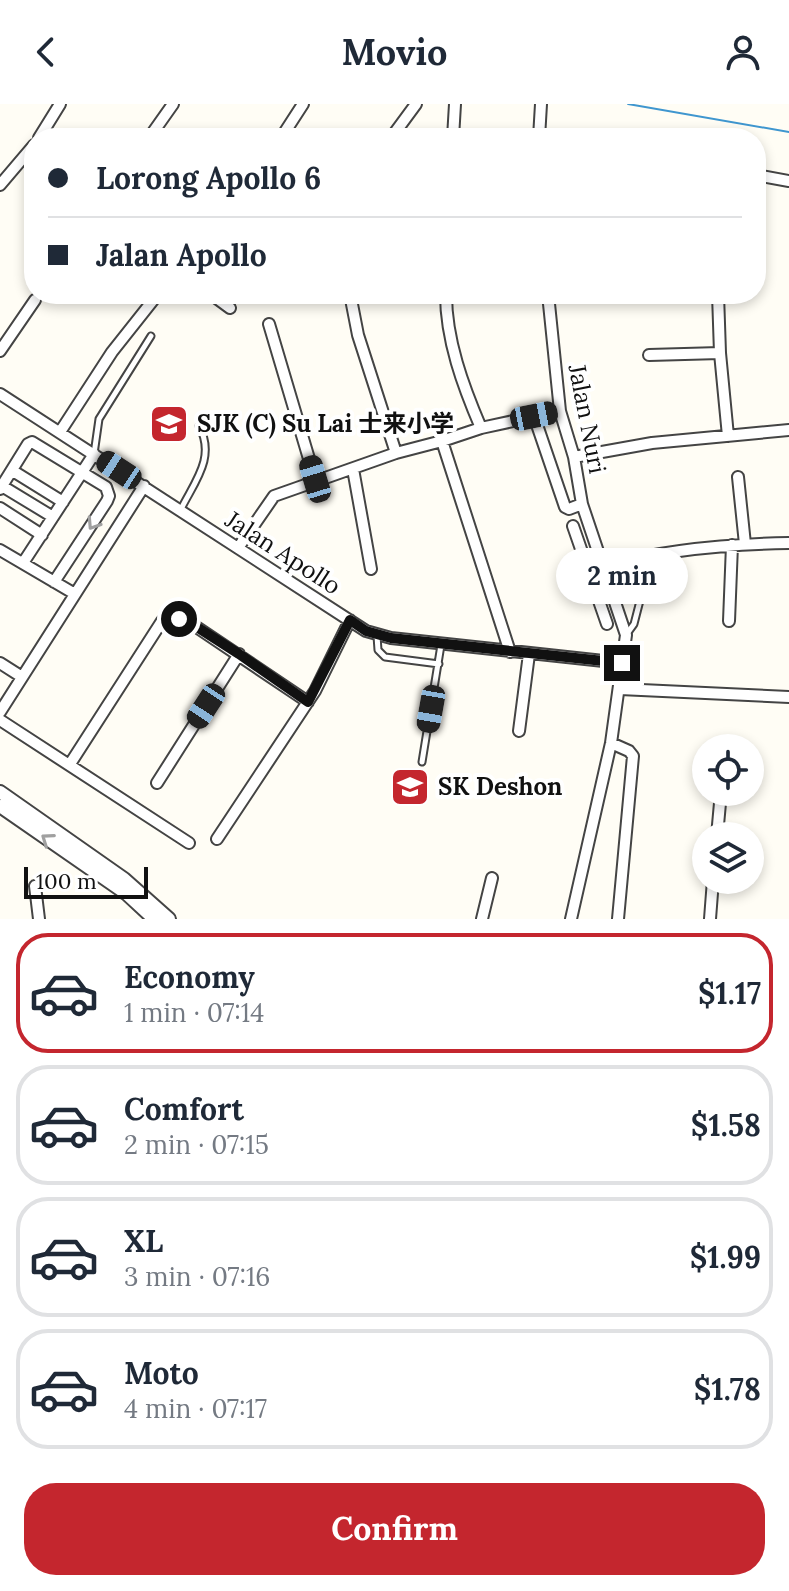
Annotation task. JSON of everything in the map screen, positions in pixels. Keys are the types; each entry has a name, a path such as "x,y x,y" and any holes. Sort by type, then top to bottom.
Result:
{"street":[{"path":"45,128 60,104"},
{"path":"156,128 173,104"},
{"path":"287,128 303,104"},
{"path":"398,128 416,104"},
{"path":"454,128 455,104"},
{"path":"540,128 541,104"},
{"path":"0,185 24,157"},
{"path":"766,177 789,181"},
{"path":"0,351 32,304"},
{"path":"60,432 112,352 150,304"},
{"path":"225,304 230,308"},
{"path":"352,304 358,335 396,453"},
{"path":"446,304 446,321 481,428"},
{"name":"Jalan Nuri","path":"549,304 560,411 592,538 626,635 611,743 571,919"},
{"path":"718,304 728,436"},
{"path":"269,324 315,479"},
{"path":"649,355 720,353"},
{"name":"Jalan Apollo","path":"1,398 60,432 377,636 622,663"},
{"path":"238,548 274,496 315,479 396,453 481,428 560,411"},
{"name":"Jalan Nuri","path":"534,416 565,507 569,509 582,504"},
{"path":"574,457 652,443 789,430"},
{"path":"442,441 510,652"},
{"path":"53,517 1,488 32,442 106,487 109,496 54,582"},
{"path":"23,563 94,454"},
{"path":"353,469 371,569"},
{"path":"13,471 63,502"},
{"path":"738,477 745,544"},
{"path":"0,712 144,486"},
{"path":"0,508 42,535"},
{"path":"573,526 607,624"},
{"path":"578,541 592,538"},
{"path":"602,566 652,553 789,543"},
{"path":"729,621 732,545"},
{"path":"0,550 75,594"},
{"path":"602,606 615,602"},
{"path":"70,764 162,621 170,618 189,622 308,702"},
{"path":"217,839 308,702 350,620"},
{"path":"157,783 239,654"},
{"path":"519,731 529,654"},
{"path":"0,663 22,677"},
{"path":"620,689 789,697"},
{"path":"0,720 189,843"},
{"path":"611,743 633,756 618,919"},
{"path":"0,792 124,879 169,919"},
{"path":"0,806 127,894 154,919"},
{"path":"482,919 492,878"},
{"path":"35,886 39,919"},
{"path":"710,919 712,894"}],"lane":[{"path":"94,454 99,419 151,336"},
{"path":"180,510 207,457 205,436 199,426"},
{"path":"626,635 634,624 652,553"},
{"path":"377,636 378,650 385,657 439,664"},
{"path":"422,762 441,643"}],"waterway":[{"path":"628,104 789,132"}],"place":[{"name":"SJK (C) Su Lai 士来小学","path":"169,424"},
{"name":"SK Deshon","path":"410,787"}],"route":[{"path":"179,619 189,622 239,654 308,702 350,620 377,636 622,663"}]}
